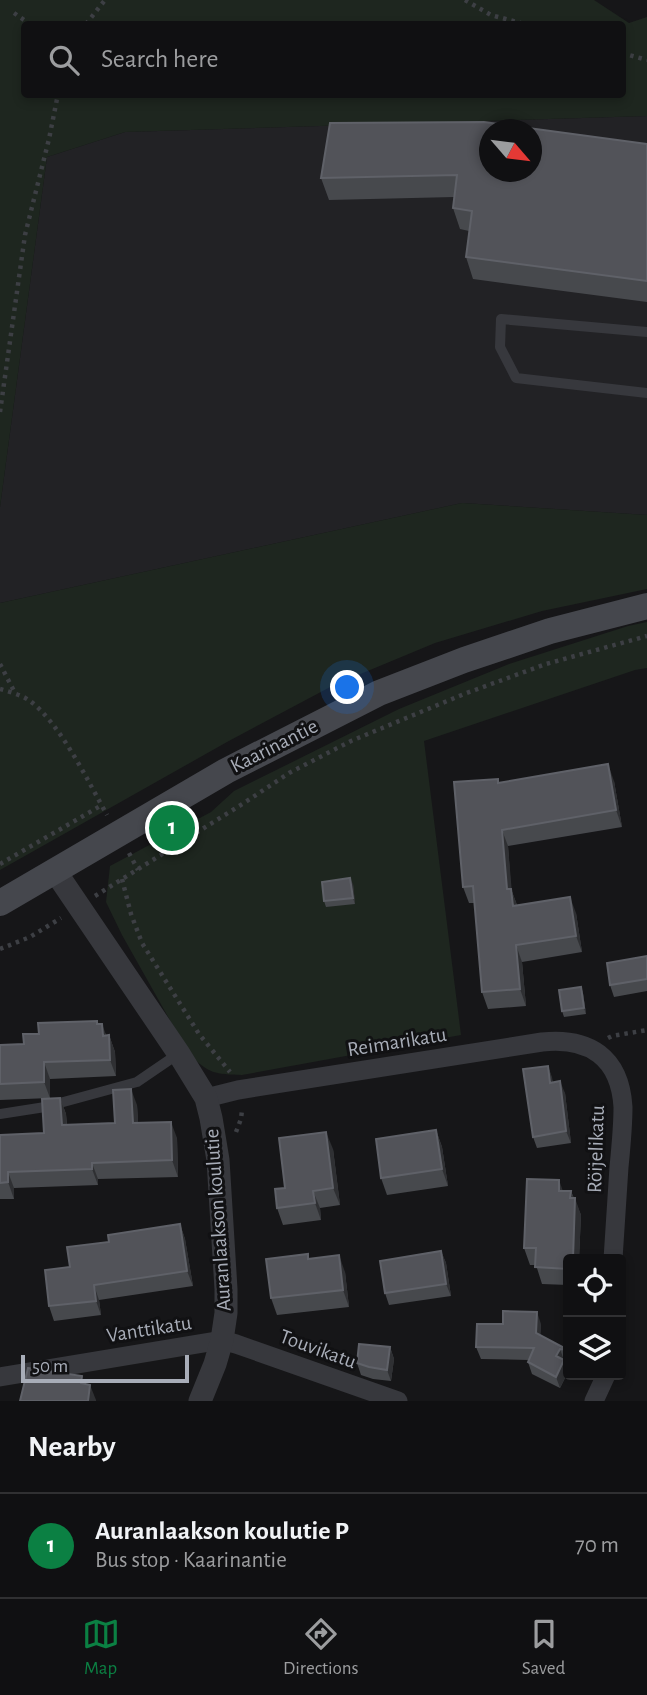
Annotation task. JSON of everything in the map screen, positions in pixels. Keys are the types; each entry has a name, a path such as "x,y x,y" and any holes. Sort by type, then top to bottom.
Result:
{"main road":[{"name":"Kaarinantie","path":"0,903 226,771 379,693 550,631 647,606"}],"street":[{"name":"Auranlaakson koulutie","path":"55,871 206,1098 218,1160 226,1313 215,1364 200,1401"},
{"name":"Reimarikatu","path":"206,1098 238,1090 542,1042 568,1041 594,1050"},
{"name":"Röijelikatu","path":"594,1050 612,1069 618,1080 623,1106 613,1254"},
{"name":"Vanttikatu","path":"1,1382 222,1340"},
{"name":"Touvikatu","path":"222,1340 398,1401"},
{"path":"594,1401 604,1380"}],"lane":[{"path":"647,332 501,318 500,347 516,378 647,393"},
{"path":"0,1114 45,1107 137,1082 179,1054"}],"path":[{"path":"88,21 105,0"},
{"path":"465,0 491,15 513,21"},
{"path":"14,13 26,21"},
{"path":"626,54 647,60"},
{"path":"0,412 25,235 57,98"},
{"path":"0,949 30,937 289,773 351,741 464,694 546,664 647,636"},
{"path":"0,664 16,694"},
{"path":"0,689 30,701 53,726 138,870"},
{"path":"0,864 102,805"},
{"path":"172,828 179,844"},
{"path":"594,1050 612,1036 647,1030"}],"shaded area":[{"path":"0,0 594,0 626,21 21,21 21,98 626,98 626,21 629,23 647,17 647,116 479,119 479,121 125,132 47,157 0,507"},
{"path":"647,116 647,515 462,503 0,603 0,507 47,157 125,132 479,121 479,182 542,182 542,119"},
{"path":"462,503 647,515 647,589 542,611 435,643 334,685 0,870 0,603"},
{"path":"647,622 647,668 424,741 461,1035 242,1075 213,1072 189,1054 106,902 110,866 211,812 234,791 399,709 509,664"}],"building":[{"path":"479,122 479,182 542,182 542,130 647,144 647,281 466,257 472,211 453,208 457,175 321,178 330,123"},
{"path":"608,764 616,810 502,830 507,889 511,889 513,906 570,897 576,936 516,945 520,989 482,992 473,886 463,887 454,782 498,779 498,783"},
{"path":"350,878 353,898 324,901 322,882"},
{"path":"647,956 647,979 610,985 607,963"},
{"path":"581,987 584,1008 562,1011 559,990"},
{"path":"97,1021 97,1024 102,1024 103,1036 109,1035 110,1060 44,1062 44,1082 0,1084 0,1045 24,1044 23,1034 39,1034 38,1023"},
{"path":"548,1066 550,1083 560,1081 566,1131 533,1137 523,1069"},
{"path":"131,1089 133,1123 171,1122 172,1160 92,1163 92,1169 8,1172 8,1182 0,1183 0,1135 44,1133 42,1099 60,1098 62,1125 115,1123 113,1090"},
{"path":"436,1130 442,1169 381,1178 376,1139"},
{"path":"326,1132 333,1188 313,1191 315,1203 277,1208 275,1189 285,1188 279,1138"},
{"path":"527,1179 559,1180 559,1191 571,1191 570,1198 575,1198 573,1254 563,1254 563,1269 535,1267 536,1248 524,1248"},
{"path":"180,1224 187,1271 94,1285 96,1301 49,1306 45,1270 70,1267 67,1247 109,1242 108,1235"},
{"path":"441,1251 446,1284 385,1293 380,1261"},
{"path":"308,1254 308,1259 339,1255 343,1290 271,1298 266,1259"},
{"path":"503,1311 537,1312 536,1333 563,1347 556,1356 563,1362 556,1377 528,1362 534,1348 476,1347 477,1324 503,1324"},
{"path":"359,1344 390,1347 387,1370 357,1363"},
{"path":"28,1368 82,1376 81,1383 90,1385 88,1401 20,1401"}],"place":[{"name":"Auranlaakson koulutie P","path":"172,828"}]}
